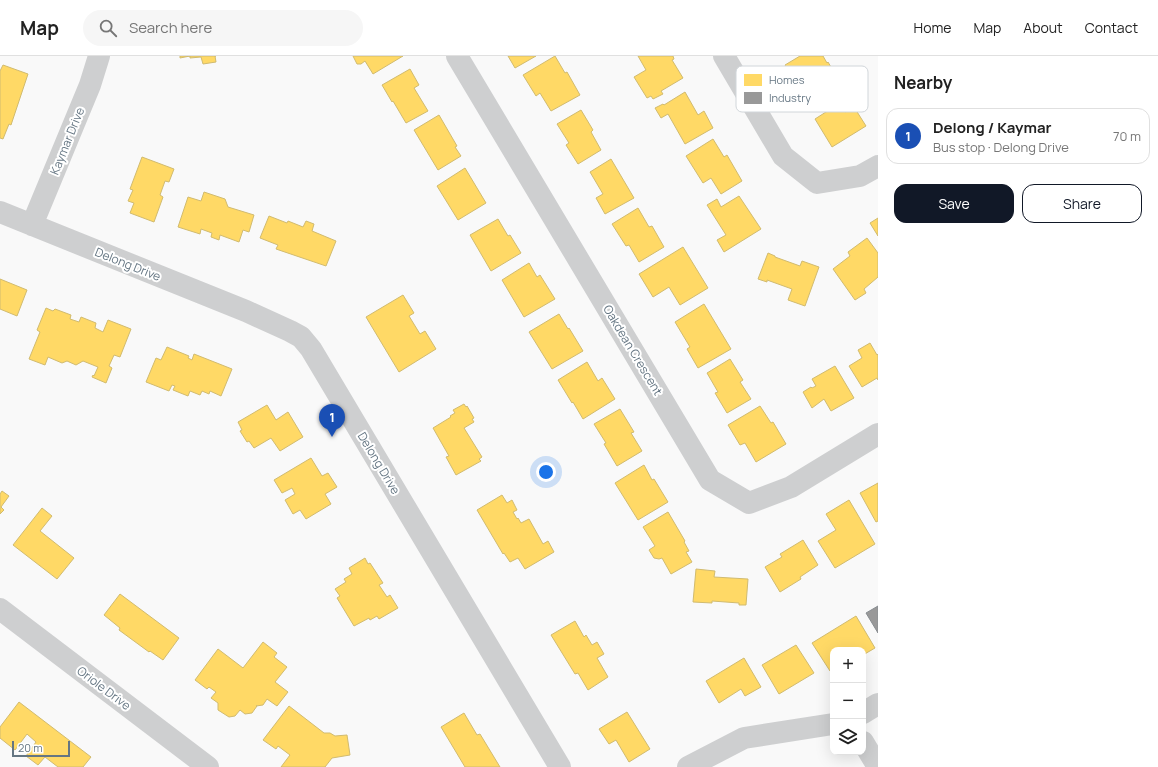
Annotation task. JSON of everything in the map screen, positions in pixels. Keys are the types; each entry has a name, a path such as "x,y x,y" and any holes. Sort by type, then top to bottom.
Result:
{"street":[{"name":"Kaymar Drive","path":"32,226 90,85 99,56"},
{"name":"Oakdean Crescent","path":"456,56 710,480 749,503 791,487 878,434"},
{"path":"724,56 736,76"},
{"path":"757,112 783,156 817,183 860,176 878,166"},
{"name":"Delong Drive","path":"0,212 246,311 290,330 301,337 311,349 560,767"},
{"name":"Oriole Drive","path":"0,608 208,767"},
{"path":"866,711 878,704"},
{"path":"688,767 744,738 830,724"},
{"path":"866,747 878,767"}],"building: Homes":[{"path":"190,56 215,56 216,62 203,64 201,57 190,58"},
{"path":"353,56 403,56 373,74 365,61 361,64 357,64"},
{"path":"508,56 536,56 515,68"},
{"path":"555,56 565,73 567,72 580,95 551,111 540,93 536,96 523,75"},
{"path":"638,56 673,56 674,59 672,60 683,78 661,91 663,94 653,99 651,96 647,98 634,77 646,70"},
{"path":"800,56 823,56 830,66 786,66"},
{"path":"3,65 28,74 11,125 9,124 3,139 0,138 0,71"},
{"path":"410,69 419,85 414,88 428,111 406,123 382,85"},
{"path":"685,92 698,115 704,111 713,128 685,144 668,114 661,118 655,108 663,104 664,105"},
{"path":"581,110 593,130 591,132 601,150 578,164 566,145 569,143 557,124"},
{"path":"826,112 857,112 866,126 832,147 815,119"},
{"path":"439,115 457,146 455,147 461,156 438,170 414,130"},
{"path":"713,139 724,157 727,155 742,181 721,194 711,178 703,183 686,156"},
{"path":"142,157 174,169 169,182 165,181 160,195 163,197 154,222 130,213 134,203 128,201 133,190 130,189"},
{"path":"611,159 634,198 605,214 596,198 603,194 590,172"},
{"path":"465,168 486,203 458,220 437,186"},
{"path":"204,192 225,199 228,207 254,215 249,232 243,230 239,242 220,235 219,240 211,237 212,233 201,229 200,234 178,227 188,197 201,201"},
{"path":"739,196 761,229 724,252 717,240 726,235 707,205 717,199 721,207"},
{"path":"638,208 649,227 652,226 664,247 639,262 629,245 626,246 612,224"},
{"path":"269,216 303,227 306,221 314,224 312,231 336,241 326,266 276,249 278,245 260,238"},
{"path":"878,218 878,236 870,223"},
{"path":"498,219 508,236 510,235 521,253 491,271 470,235"},
{"path":"867,238 878,253 878,277 864,289 866,293 855,300 833,269 850,256 848,252"},
{"path":"683,247 708,288 680,305 669,287 653,297 639,274"},
{"path":"768,253 800,266 802,261 819,267 805,306 788,300 792,289 767,280 767,282 758,279"},
{"path":"529,263 537,277 540,275 555,299 524,317 502,280"},
{"path":"0,279 27,290 17,316 0,309"},
{"path":"403,295 414,313 409,316 420,334 425,331 436,349 399,372 366,317"},
{"path":"704,304 731,349 698,368 687,349 690,347 675,322"},
{"path":"46,308 53,311 55,309 71,315 70,319 79,322 81,317 96,323 95,328 103,332 108,320 131,329 120,357 114,355 109,366 112,368 106,383 92,377 93,375 94,376 98,367 83,361 76,365 67,361 62,363 48,357 45,365 29,359 40,332 37,330"},
{"path":"559,314 583,351 552,369 529,332"},
{"path":"870,343 877,355 878,354 878,380 877,378 862,387 849,366 862,358 858,350"},
{"path":"167,347 189,356 188,358 192,360 194,354 232,369 221,396 210,391 209,394 202,391 200,395 190,391 188,396 173,390 175,386 172,385 169,391 146,382 156,358 161,360"},
{"path":"730,359 743,380 740,382 751,399 727,413 715,393 718,392 707,373"},
{"path":"587,362 598,381 602,378 615,399 583,419 558,380"},
{"path":"835,366 854,398 831,411 824,399 812,408 803,392 816,386 812,379"},
{"path":"464,404 466,407 467,406 474,418 472,419 474,422 464,428 482,457 479,459 481,461 456,475 446,457 449,456 433,428 451,417 450,416 455,413 453,410"},
{"path":"267,405 276,420 288,412 303,437 280,451 271,438 254,448 249,441 247,442 240,431 242,430 238,422"},
{"path":"760,406 771,423 773,422 786,444 756,462 745,443 740,445 728,425"},
{"path":"620,409 634,432 631,433 642,451 617,466 604,444 606,443 594,424"},
{"path":"311,458 322,476 328,473 337,487 325,494 331,504 306,519 300,510 293,514 285,500 295,494 292,488 282,493 274,480"},
{"path":"644,465 652,480 654,479 668,502 638,520 615,483"},
{"path":"878,483 878,521 876,522 860,493"},
{"path":"2,491 9,496 1,507 4,510 0,514 0,494"},
{"path":"502,495 507,503 512,500 517,510 513,512 517,519 518,518 521,523 529,519 543,544 548,541 554,552 525,569 518,558 510,562 504,553 503,554 477,510"},
{"path":"849,500 875,544 835,568 818,541 836,530 826,514"},
{"path":"42,508 52,516 40,531 74,558 57,579 13,545"},
{"path":"668,512 685,541 684,542 689,551 686,552 692,562 671,574 662,558 654,558 649,550 655,546 643,527"},
{"path":"803,540 818,565 800,577 801,579 780,592 765,567 782,557 780,554"},
{"path":"365,558 383,583 379,585 387,597 390,595 398,608 379,619 377,616 370,620 369,618 354,626 337,598 340,596 335,589 346,582 344,579 352,574 349,568"},
{"path":"696,569 715,571 714,577 748,579 746,605 712,601 712,603 693,602"},
{"path":"120,594 179,638 163,660 150,651 149,652 119,630 120,628 104,615"},
{"path":"856,616 875,648 866,653 866,647 830,647 830,671 812,643"},
{"path":"575,621 584,637 586,635 592,645 597,642 604,654 597,658 608,677 588,690 578,673 575,674 551,635"},
{"path":"263,642 277,653 274,657 287,667 275,682 288,692 277,706 267,699 263,705 256,706 252,713 245,714 240,710 235,716 229,717 218,710 218,703 211,698 216,692 209,687 207,689 195,680 218,649 243,668"},
{"path":"796,645 814,673 779,694 762,665"},
{"path":"744,658 761,687 745,696 741,689 719,703 706,681"},
{"path":"19,702 91,757 83,767 58,767 45,757 38,765 26,756 36,742 27,734 15,750 0,738 0,727"},
{"path":"289,706 324,733 330,733 335,736 347,735 350,755 332,758 325,767 281,767 290,755 278,746 276,749 263,740"},
{"path":"627,712 650,749 629,762 616,740 609,744 599,729"},
{"path":"464,713 477,735 480,734 500,767 465,767 441,727"}],"building: Industry":[{"path":"878,606 878,633 866,613"}],"place":[{"name":"Delong / Kaymar","path":"332,437"}]}
